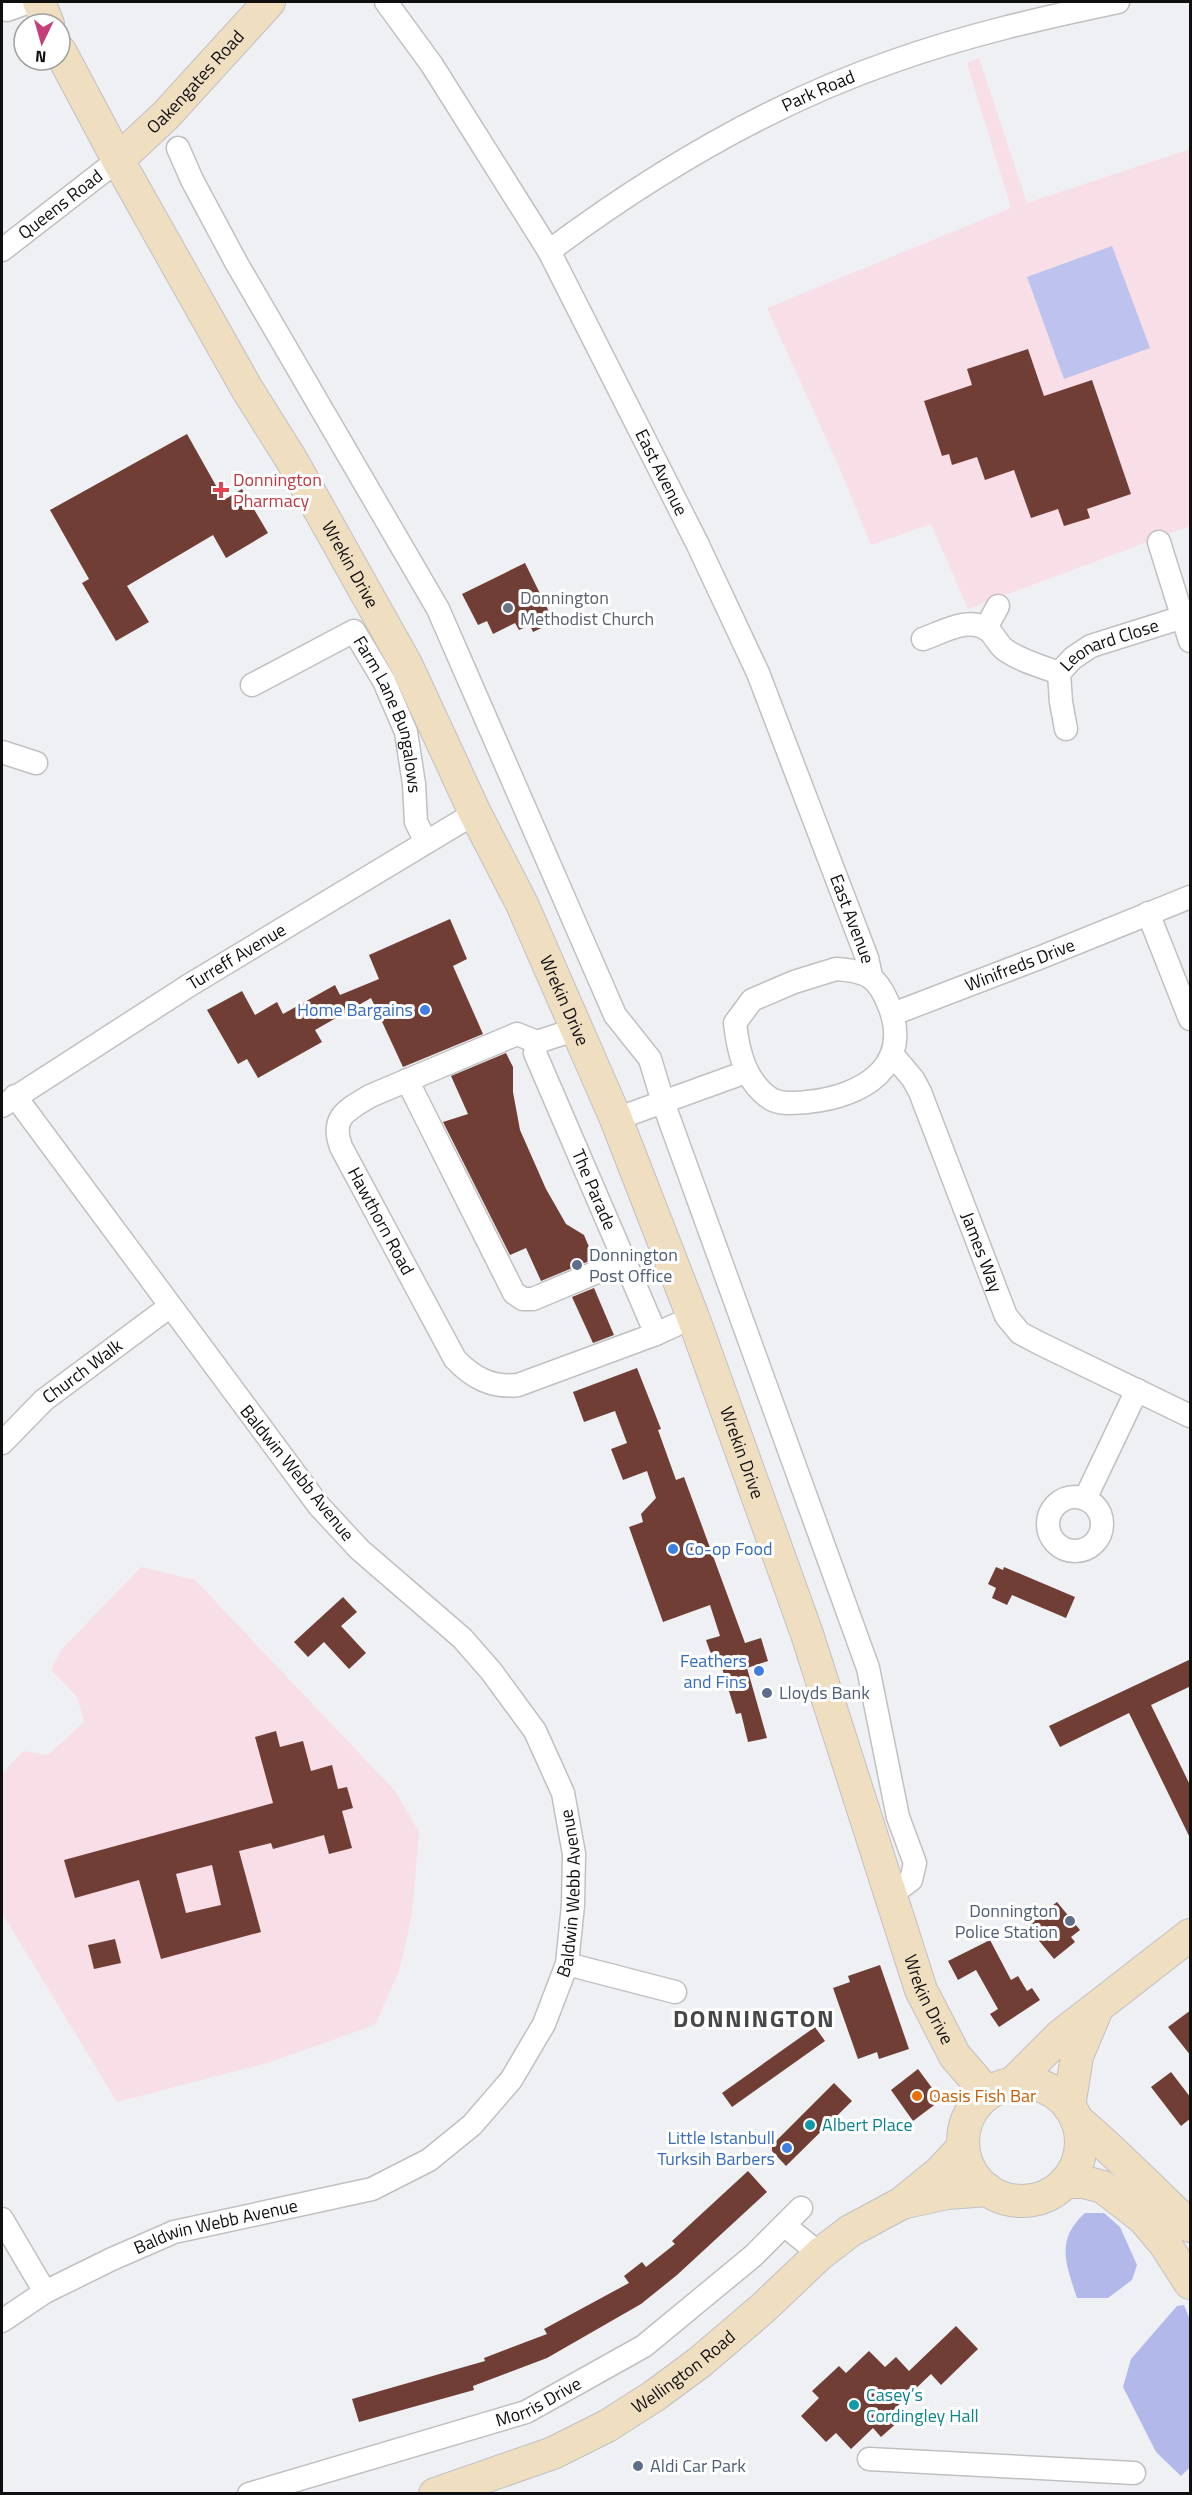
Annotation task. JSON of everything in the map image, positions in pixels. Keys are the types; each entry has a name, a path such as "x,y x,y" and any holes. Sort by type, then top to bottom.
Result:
{"street":[{"path":"2,8 6,10 29,2"},
{"name":"Oakengates Road","path":"118,160 166,115 269,2"},
{"name":"East Avenue","path":"386,2 432,64 549,251 697,543 758,673 867,958 871,976"},
{"name":"Park Road","path":"549,251 714,141 800,98 893,61 966,38 1118,2"},
{"name":"Wrekin Drive","path":"71,72 118,160 406,664 476,813 522,904 616,1119 693,1317 804,1626 921,1990 955,2056 1000,2089"},
{"path":"178,148 192,180 237,264 438,609 615,1015 650,1059 663,1102 868,1668 898,1817 915,1863 911,1880 892,1894"},
{"name":"Queens Road","path":"2,250 118,160"},
{"name":"Leonard Close","path":"1159,542 1184,603 1191,641"},
{"name":"Leonard Close","path":"1066,729 1059,674 1072,658 1091,646 1184,603"},
{"path":"986,628 998,606"},
{"path":"923,639 966,624 982,626 1002,647 1019,658 1059,674"},
{"name":"Farm Lane Bungalows","path":"252,685 354,631 384,681 406,732 414,784 416,822 426,842"},
{"path":"2,753 36,763"},
{"name":"Turreff Avenue","path":"8,1101 188,986 476,813"},
{"name":"Winifreds Drive","path":"893,1014 1191,897"},
{"path":"1148,913 1191,1018"},
{"path":"836,969 871,976 881,986 893,1014 896,1043 886,1067 864,1086 818,1101 788,1104 772,1099 746,1072 737,1041 735,1023 752,1000 794,982 836,969"},
{"name":"Hawthorn Road","path":"578,1029 537,1042 518,1034 407,1080 370,1096 348,1110 338,1121 336,1133 340,1147 455,1359 468,1373 504,1387 518,1385 656,1334"},
{"name":"The Parade","path":"537,1042 534,1053 656,1334"},
{"name":"James Way","path":"892,1054 914,1079 920,1092 1006,1316 1020,1333 1191,1416"},
{"path":"616,1119 746,1072"},
{"path":"407,1080 514,1293 523,1299 533,1299 623,1261"},
{"name":"Baldwin Webb Avenue","path":"2,2321 45,2292 174,2232 372,2189 429,2160 472,2125 511,2080 544,2024 567,1964 573,1905 574,1854 563,1793 535,1731 491,1671 462,1638 360,1550 319,1506 169,1307 8,1101"},
{"name":"Church Walk","path":"2,1443 44,1400 169,1307"},
{"path":"656,1334 693,1317"},
{"path":"1084,1499 1137,1390"},
{"path":"1098,2007 1077,2056 1072,2113 1081,2146 1073,2172 1050,2194 1022,2201 1007,2199 988,2190 971,2172 963,2147 964,2132 976,2105 1000,2089 1060,2036 1191,1935"},
{"path":"567,1964 675,1992"},
{"path":"1000,2089 1038,2085 1060,2098 1072,2113 1136,2176 1191,2226"},
{"name":"Wellington Road","path":"435,2493 553,2453 607,2426 654,2396 700,2362 762,2309 820,2254 850,2231 902,2203 940,2172 963,2147"},
{"path":"1065,2182 1084,2182 1103,2187 1143,2218 1165,2244 1191,2283"},
{"name":"Wellington Road","path":"902,2203 946,2193 988,2190"},
{"name":"Morris Drive","path":"249,2493 526,2412 644,2346 753,2256 801,2208"},
{"path":"2,2219 45,2292"},
{"path":"784,2224 820,2254"},
{"path":"869,2459 1134,2473"}],"shaded area":[{"path":"979,58 1027,203 1190,149 1190,526 968,609 931,524 871,545 840,469 767,308 1011,208 967,63"},
{"path":"1112,246 1150,348 1064,379 1027,277"},
{"path":"141,1567 195,1580 395,1791 419,1832 412,1915 399,1971 375,2025 267,2063 117,2102 2,1913 2,1774 23,1751 48,1755 84,1722 77,1697 51,1670 61,1650"},
{"path":"1085,2213 1104,2213 1120,2227 1137,2265 1132,2280 1108,2298 1077,2298 1069,2274 1066,2243 1076,2223"},
{"path":"1184,2305 1190,2320 1190,2467 1181,2476 1156,2452 1123,2387 1131,2359 1177,2306"}],"building":[{"path":"1028,349 1044,396 1092,380 1131,494 1087,509 1090,518 1064,526 1058,509 1031,518 1014,470 985,480 977,457 952,465 949,454 942,456 924,401 972,385 967,369"},
{"path":"187,434 224,500 242,489 268,533 226,558 213,535 127,586 149,622 116,641 82,583 89,579 50,510"},
{"name":"Donnington Methodist Church","path":"525,563 554,622 533,632 530,625 519,630 515,623 493,634 487,621 478,625 462,594"},
{"name":"Home Bargains","path":"450,919 467,959 453,966 483,1034 403,1067 371,998 315,1030 322,1042 258,1078 247,1059 238,1064 207,1010 242,991 255,1015 277,1002 283,1014 335,985 340,995 379,979 369,955"},
{"path":"506,1053 513,1067 513,1092 520,1130 546,1189 566,1224 584,1235 594,1259 541,1281 526,1248 510,1255 443,1122 468,1114 451,1076"},
{"path":"594,1288 614,1335 593,1343 572,1297"},
{"path":"637,1368 661,1429 658,1430 676,1480 684,1477 745,1643 761,1638 768,1661 747,1668 767,1738 748,1742 741,1713 736,1714 718,1655 712,1657 706,1640 720,1636 710,1605 663,1622 629,1527 643,1522 641,1514 656,1498 647,1471 623,1480 611,1449 627,1443 615,1411 584,1422 573,1392"},
{"path":"996,1567 1003,1570 1004,1567 1075,1597 1066,1618 1012,1595 1007,1605 992,1598 996,1588 988,1584"},
{"path":"343,1597 357,1612 341,1626 366,1653 349,1669 324,1642 308,1657 294,1642"},
{"path":"1191,1659 1191,1686 1151,1705 1191,1787 1191,1840 1129,1713 1060,1747 1049,1726"},
{"path":"276,1731 280,1747 303,1741 311,1771 332,1765 338,1789 347,1787 353,1808 342,1811 352,1848 329,1854 324,1835 273,1849 271,1843 239,1851 261,1932 161,1959 139,1880 75,1898 64,1860 273,1803 255,1737","holes":["212,1865 221,1905 186,1913 176,1874"]},
{"path":"1057,1902 1080,1930 1071,1937 1075,1942 1054,1959 1027,1926"},
{"path":"115,1939 121,1963 94,1969 88,1945"},
{"path":"990,1940 1011,1980 1018,1976 1027,1991 1032,1988 1040,2000 999,2027 990,2014 998,2009 976,1970 958,1980 948,1961"},
{"path":"880,1965 909,2049 879,2059 877,2052 858,2059 833,1988 850,1982 848,1976"},
{"path":"1191,2010 1191,2056 1168,2027"},
{"path":"815,2027 825,2041 732,2107 722,2093"},
{"path":"918,2069 941,2100 913,2121 891,2090"},
{"path":"1171,2072 1191,2098 1191,2118 1181,2126 1151,2087"},
{"name":"Albert Place","path":"834,2083 852,2101 786,2166 772,2151 772,2145"},
{"path":"748,2171 767,2192 677,2275 641,2304 547,2358 473,2386 474,2390 359,2422 352,2399 485,2361 484,2358 547,2334 544,2329 629,2283 624,2276 642,2262 646,2267 675,2244 672,2241"},
{"name":"Casey’s Cordingley Hall","path":"956,2326 978,2349 941,2385 931,2374 890,2413 899,2421 881,2437 873,2428 851,2449 836,2433 826,2442 801,2416 819,2398 812,2391 839,2366 846,2373 869,2351 885,2367 896,2357 909,2371"}],"place":[{"name":"Donnington Pharmacy","path":"221,490"},
{"name":"Donnington Methodist Church","path":"508,608"},
{"name":"Home Bargains","path":"425,1010"},
{"name":"Donnington Post Office","path":"577,1265"},
{"name":"Co-op Food","path":"673,1549"},
{"name":"Feathers and Fins","path":"759,1671"},
{"name":"Lloyds Bank","path":"767,1693"},
{"name":"Donnington Police Station","path":"1070,1921"},
{"name":"Oasis Fish Bar","path":"917,2096"},
{"name":"Albert Place","path":"810,2125"},
{"name":"Little Istanbull Turksih Barbers","path":"787,2148"},
{"name":"Casey’s Cordingley Hall","path":"854,2405"},
{"name":"Aldi Car Park","path":"638,2466"}],"district":[{"name":"DONNINGTON","path":"754,2019"}]}
